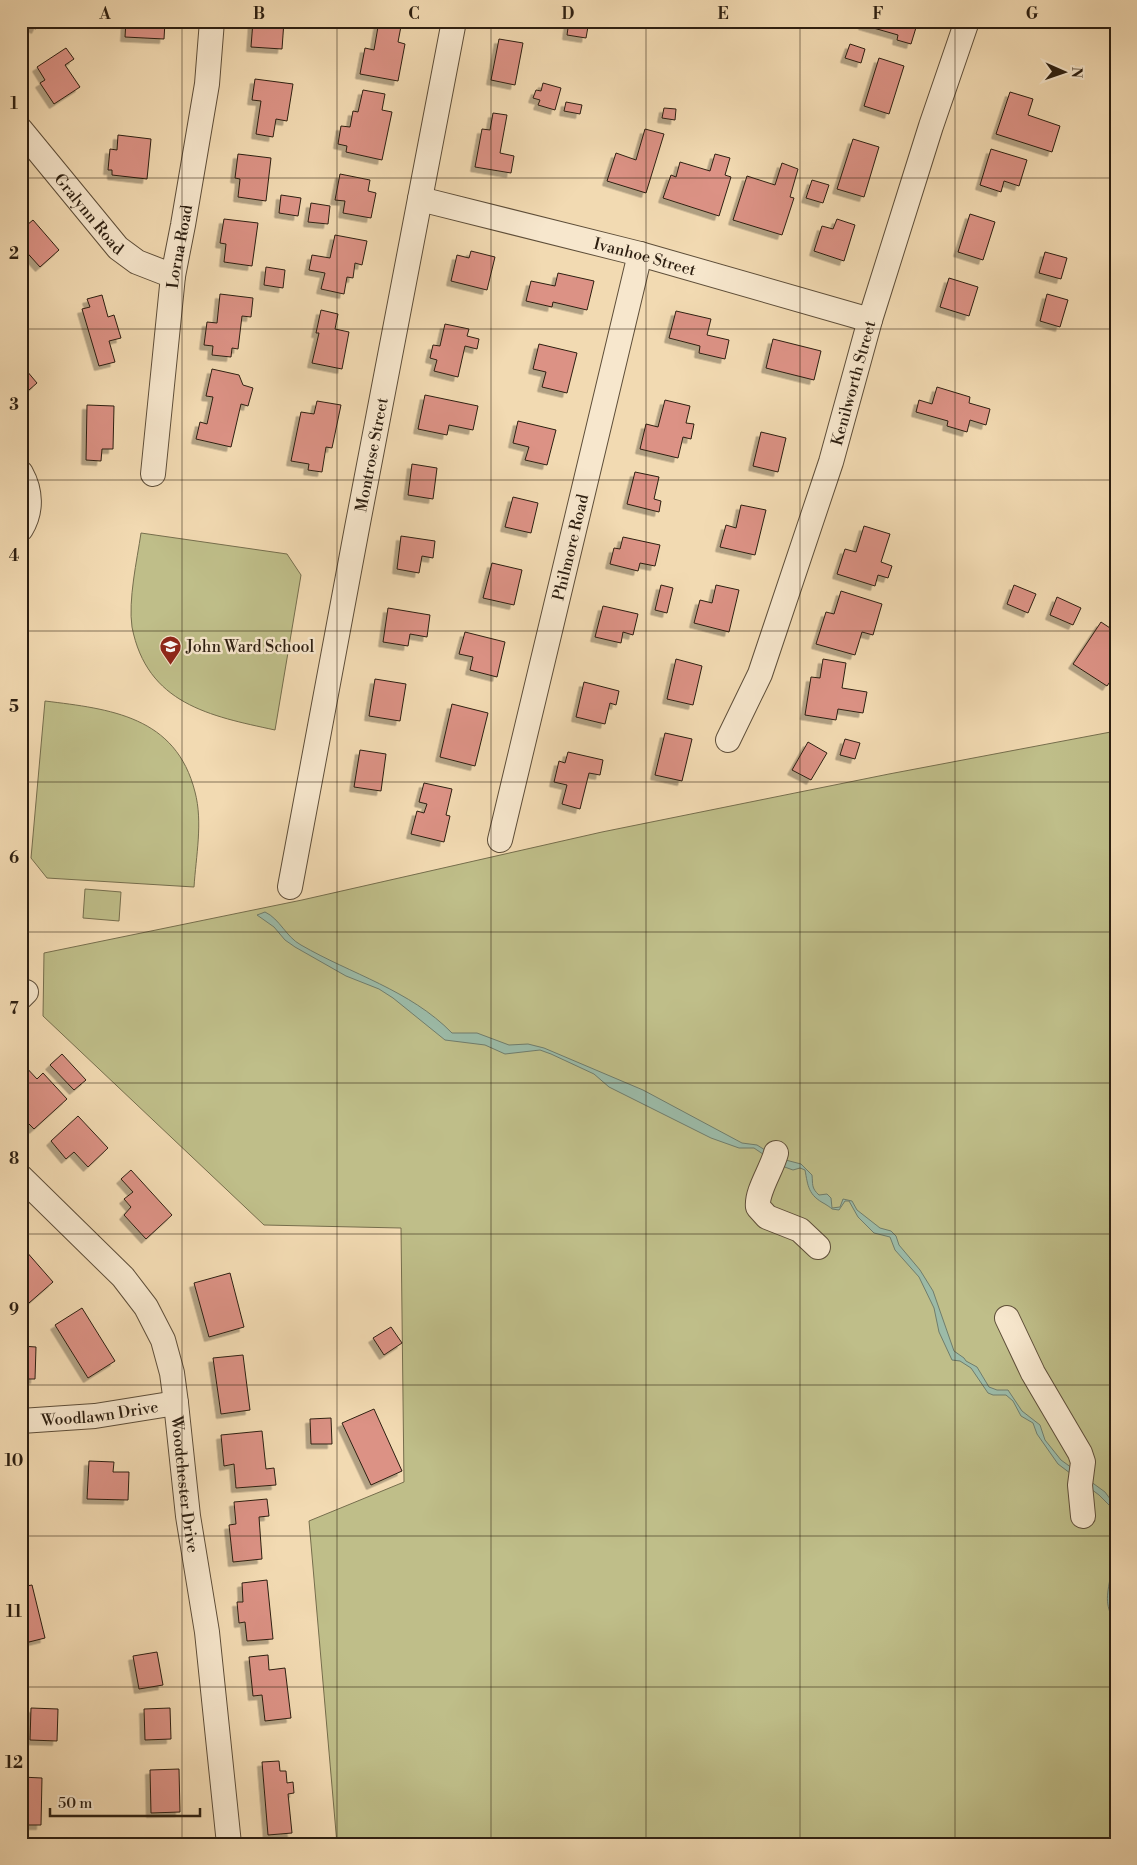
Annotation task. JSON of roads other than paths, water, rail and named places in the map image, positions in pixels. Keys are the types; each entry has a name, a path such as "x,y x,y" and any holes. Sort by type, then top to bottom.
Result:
{"street":[{"name":"Lorna Road","path":"153,474 173,276 206,84 212,21"},
{"name":"Montrose Street","path":"290,887 454,21"},
{"name":"Kenilworth Street","path":"728,740 760,674 831,462 870,320 931,126 967,21"},
{"name":"Gralynn Road","path":"21,130 118,248 137,262 173,276"},
{"name":"Ivanhoe Street","path":"420,199 640,254 870,320"},
{"name":"Philmore Road","path":"500,840 640,254"},
{"path":"21,473 29,495 28,513 22,528"},
{"path":"774,1159 758,1197 758,1207 768,1217 800,1230 818,1247"},
{"name":"Woodchester Drive","path":"21,1177 123,1277 146,1306 163,1340 172,1373 188,1516 207,1632 229,1844"},
{"path":"1007,1318 1033,1374 1080,1453 1083,1462 1081,1476 1083,1516"},
{"name":"Woodlawn Drive","path":"21,1422 95,1416 176,1403"}],"place":[{"name":"John Ward School","path":"170,665"}]}
